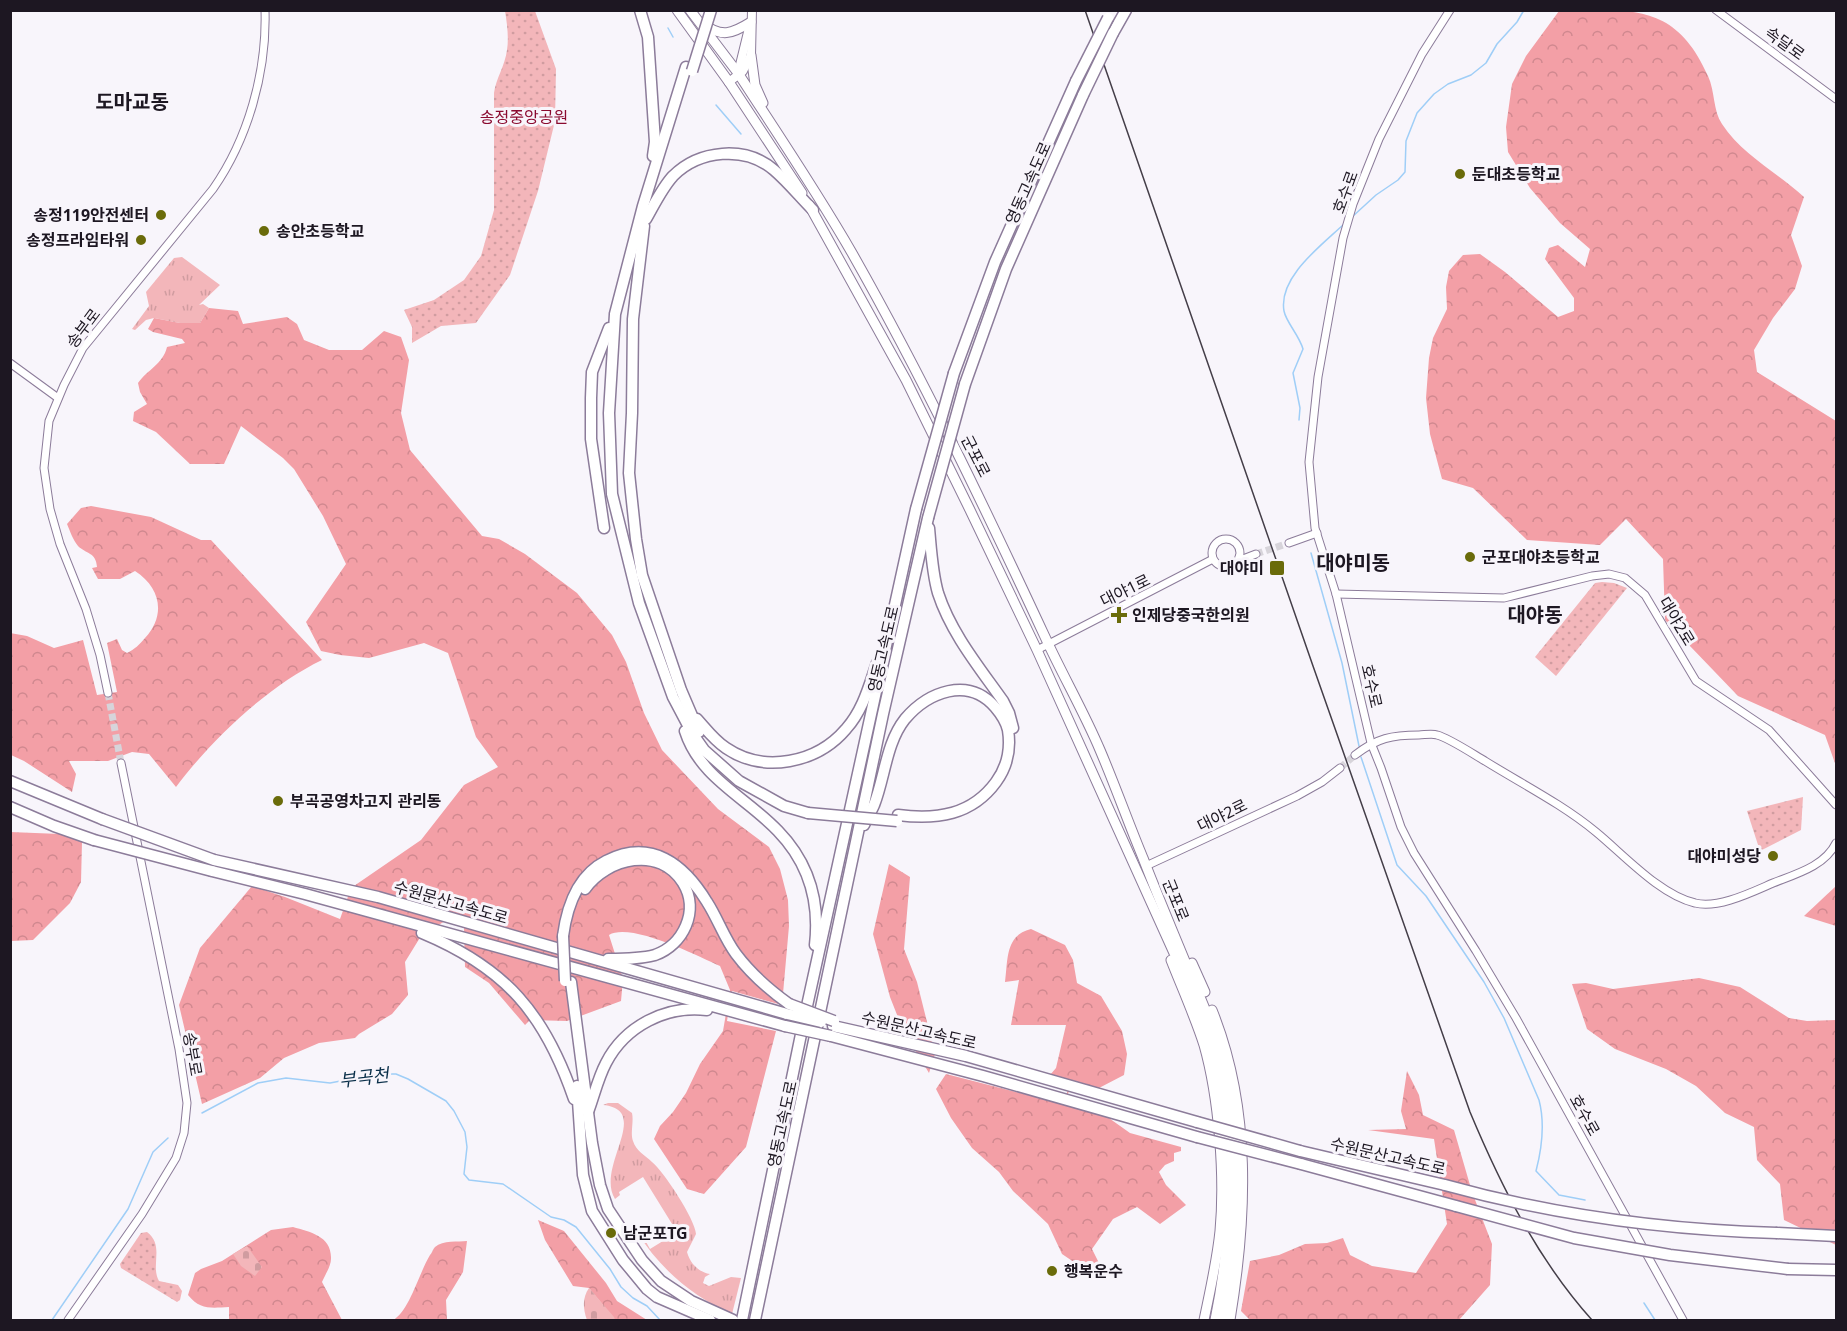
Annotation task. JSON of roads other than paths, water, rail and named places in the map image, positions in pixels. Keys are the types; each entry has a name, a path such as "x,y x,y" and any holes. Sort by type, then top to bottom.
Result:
{"highway":[{"path":"640,10 648,37 655,142 646,211"},
{"path":"604,528 591,439 592,372 615,314 689,69 711,10"},
{"name":"영동고속도로","path":"755,1320 856,842 928,518 965,384 1006,269 1083,95 1126,10"},
{"name":"영동고속도로","path":"742,1320 916,509 954,373 995,262 1076,81 1110,14"},
{"path":"689,69 700,15"},
{"path":"646,211 672,177 687,165 709,156 732,153 750,158 772,169 813,210"},
{"path":"637,240 629,473 639,603 692,733 704,750 739,781 762,796 784,806 808,809 898,818 918,818 954,813 974,805 990,790 1003,773 1009,743 1008,729 1002,714 989,700 974,692 955,689 938,694 921,703 904,720 894,737 874,804 856,842"},
{"path":"615,314 609,412 612,494 637,577 650,599 677,693 686,736 697,758 725,787 777,830 792,848 804,868 814,898 817,923 806,1015"},
{"path":"898,818 917,824 956,820 979,810 996,795 1009,776 1014,758 1015,741 1009,712 956,633 937,591 928,518"},
{"path":"677,693 714,739 728,750 759,761 775,763 801,759 819,752 848,728 862,706 892,623"},
{"name":"수원문산고속도로","path":"10,781 213,866 380,916 784,1026 832,1028 864,1033 966,1056 1300,1151 1496,1199 1562,1212 1730,1232 1836,1236"},
{"name":"수원문산고속도로","path":"10,807 94,840 213,866 378,897 596,959 788,1009 832,1028 983,1077 1574,1238 1670,1255 1788,1269 1836,1270"},
{"path":"710,1320 657,1297 647,1289 623,1260 592,1211 583,1175 583,1115 568,982 566,936 566,917 584,877 595,866 611,858 639,852 655,854 672,862 685,872 708,903 728,942 748,969 788,1009"},
{"path":"566,936 578,900 590,881 602,870 629,860 654,861 668,868 683,883 688,897 688,920 677,942 653,955 596,959"},
{"path":"380,916 439,940 482,964 526,1005 550,1040 583,1115 608,1209 642,1260 661,1281 691,1301 728,1319"},
{"path":"583,1115 605,1064 616,1047 640,1025 666,1013 694,1009 746,1015"}],"main road":[{"name":"군포로","path":"677,10 729,82 813,210 906,380 1037,650 1197,1004 1210,1044 1226,1123 1230,1183 1228,1229 1215,1320"},
{"name":"군포로","path":"690,10 700,15 822,203 917,373 984,504 1099,748 1204,1005 1217,1042 1232,1120 1236,1199 1234,1242 1222,1320"},
{"path":"752,10 751,55 755,85 763,103 760,108"},
{"path":"700,15 712,31 722,33 737,31 751,22"},
{"path":"738,74 747,30 751,22"},
{"path":"729,82 748,64 751,55"},
{"name":"군포로","path":"1149,899 1160,937 1203,1045 1211,1076 1218,1128 1221,1186 1220,1231 1203,1320"},
{"name":"군포로","path":"1178,945 1190,958 1225,1041 1241,1119 1244,1192 1238,1273 1230,1320"}],"street":[{"name":"송부로","path":"108,693 87,609 60,544 50,508 44,468 49,421 83,348 226,170 252,106 258,84 266,28 265,10"},
{"name":"호수로","path":"1450,10 1422,54 1378,139 1353,204 1343,238 1318,377 1309,462 1317,534 1336,594 1371,743 1401,827 1414,853 1516,1018 1683,1320"},
{"name":"속달로","path":"1716,10 1836,99"},
{"path":"10,365 57,400"},
{"path":"1289,543 1317,534"},
{"name":"대야1로","path":"1225,539 1230,540 1237,544 1239,557 1234,564 1226,567 1219,565 1213,559 1212,554 1215,544 1225,539"},
{"name":"대야1로","path":"1239,557 1243,559 1256,554"},
{"name":"대야1로","path":"1037,650 1213,559"},
{"name":"대야2로","path":"1336,594 1504,598 1592,576 1609,574 1625,578 1645,595 1696,681 1769,730 1836,805"},
{"path":"1355,755 1371,743 1395,735 1437,735 1570,812 1670,894 1695,903 1711,904 1744,895 1804,871 1831,854 1836,843"},
{"name":"송부로","path":"68,1320 142,1214 176,1158 184,1133 188,1103 121,763"},
{"name":"대야2로","path":"1146,866 1297,796 1322,783 1340,768"}],"waterway":[{"path":"1352,217 1405,172 1406,141 1417,113 1434,94 1448,84 1471,75 1486,63 1497,44 1517,22 1524,10"},
{"path":"668,28 673,37"},
{"path":"716,105 741,134"},
{"path":"1299,420 1300,408 1293,373 1303,349 1285,315 1284,298 1295,274 1314,252 1344,224"},
{"path":"1311,553 1342,663 1359,746"},
{"path":"1361,757 1397,865 1426,896 1484,982 1504,1018 1539,1100 1542,1136 1536,1171 1559,1195 1585,1200"},
{"name":"부곡천","path":"202,1113 258,1083 286,1078 330,1083 377,1074 396,1074 408,1079 446,1101 454,1111 465,1132 467,1147 464,1174 469,1180 503,1184 551,1217 564,1220 576,1227 610,1269 621,1287 633,1298 647,1306 660,1320"},
{"name":"부곡천","path":"52,1320 128,1209 153,1152 168,1138"},
{"path":"1644,1303 1655,1320"}],"tunnel":[{"path":"1256,554 1289,543"},
{"path":"108,693 121,763"},
{"path":"1340,768 1355,755"}],"railway":[{"path":"1085,10 1470,1112 1522,1221 1555,1273 1592,1320"}],"place":[{"name":"둔대초등학교","path":"1460,174"},
{"name":"송정119안전센터","path":"161,215"},
{"name":"송안초등학교","path":"264,231"},
{"name":"송정프라임타워","path":"141,240"},
{"name":"군포대야초등학교","path":"1470,557"},
{"name":"대야미","path":"1277,568"},
{"name":"인제당중국한의원","path":"1119,615"},
{"name":"부곡공영차고지 관리동","path":"278,801"},
{"name":"대야미성당","path":"1773,856"},
{"name":"남군포TG","path":"611,1233"},
{"name":"행복운수","path":"1052,1271"}],"district":[{"name":"도마교동","path":"132,102"},
{"name":"대야미동","path":"1353,563"},
{"name":"대야동","path":"1535,615"}],"park label":[{"name":"송정중앙공원","path":"524,117"}]}
